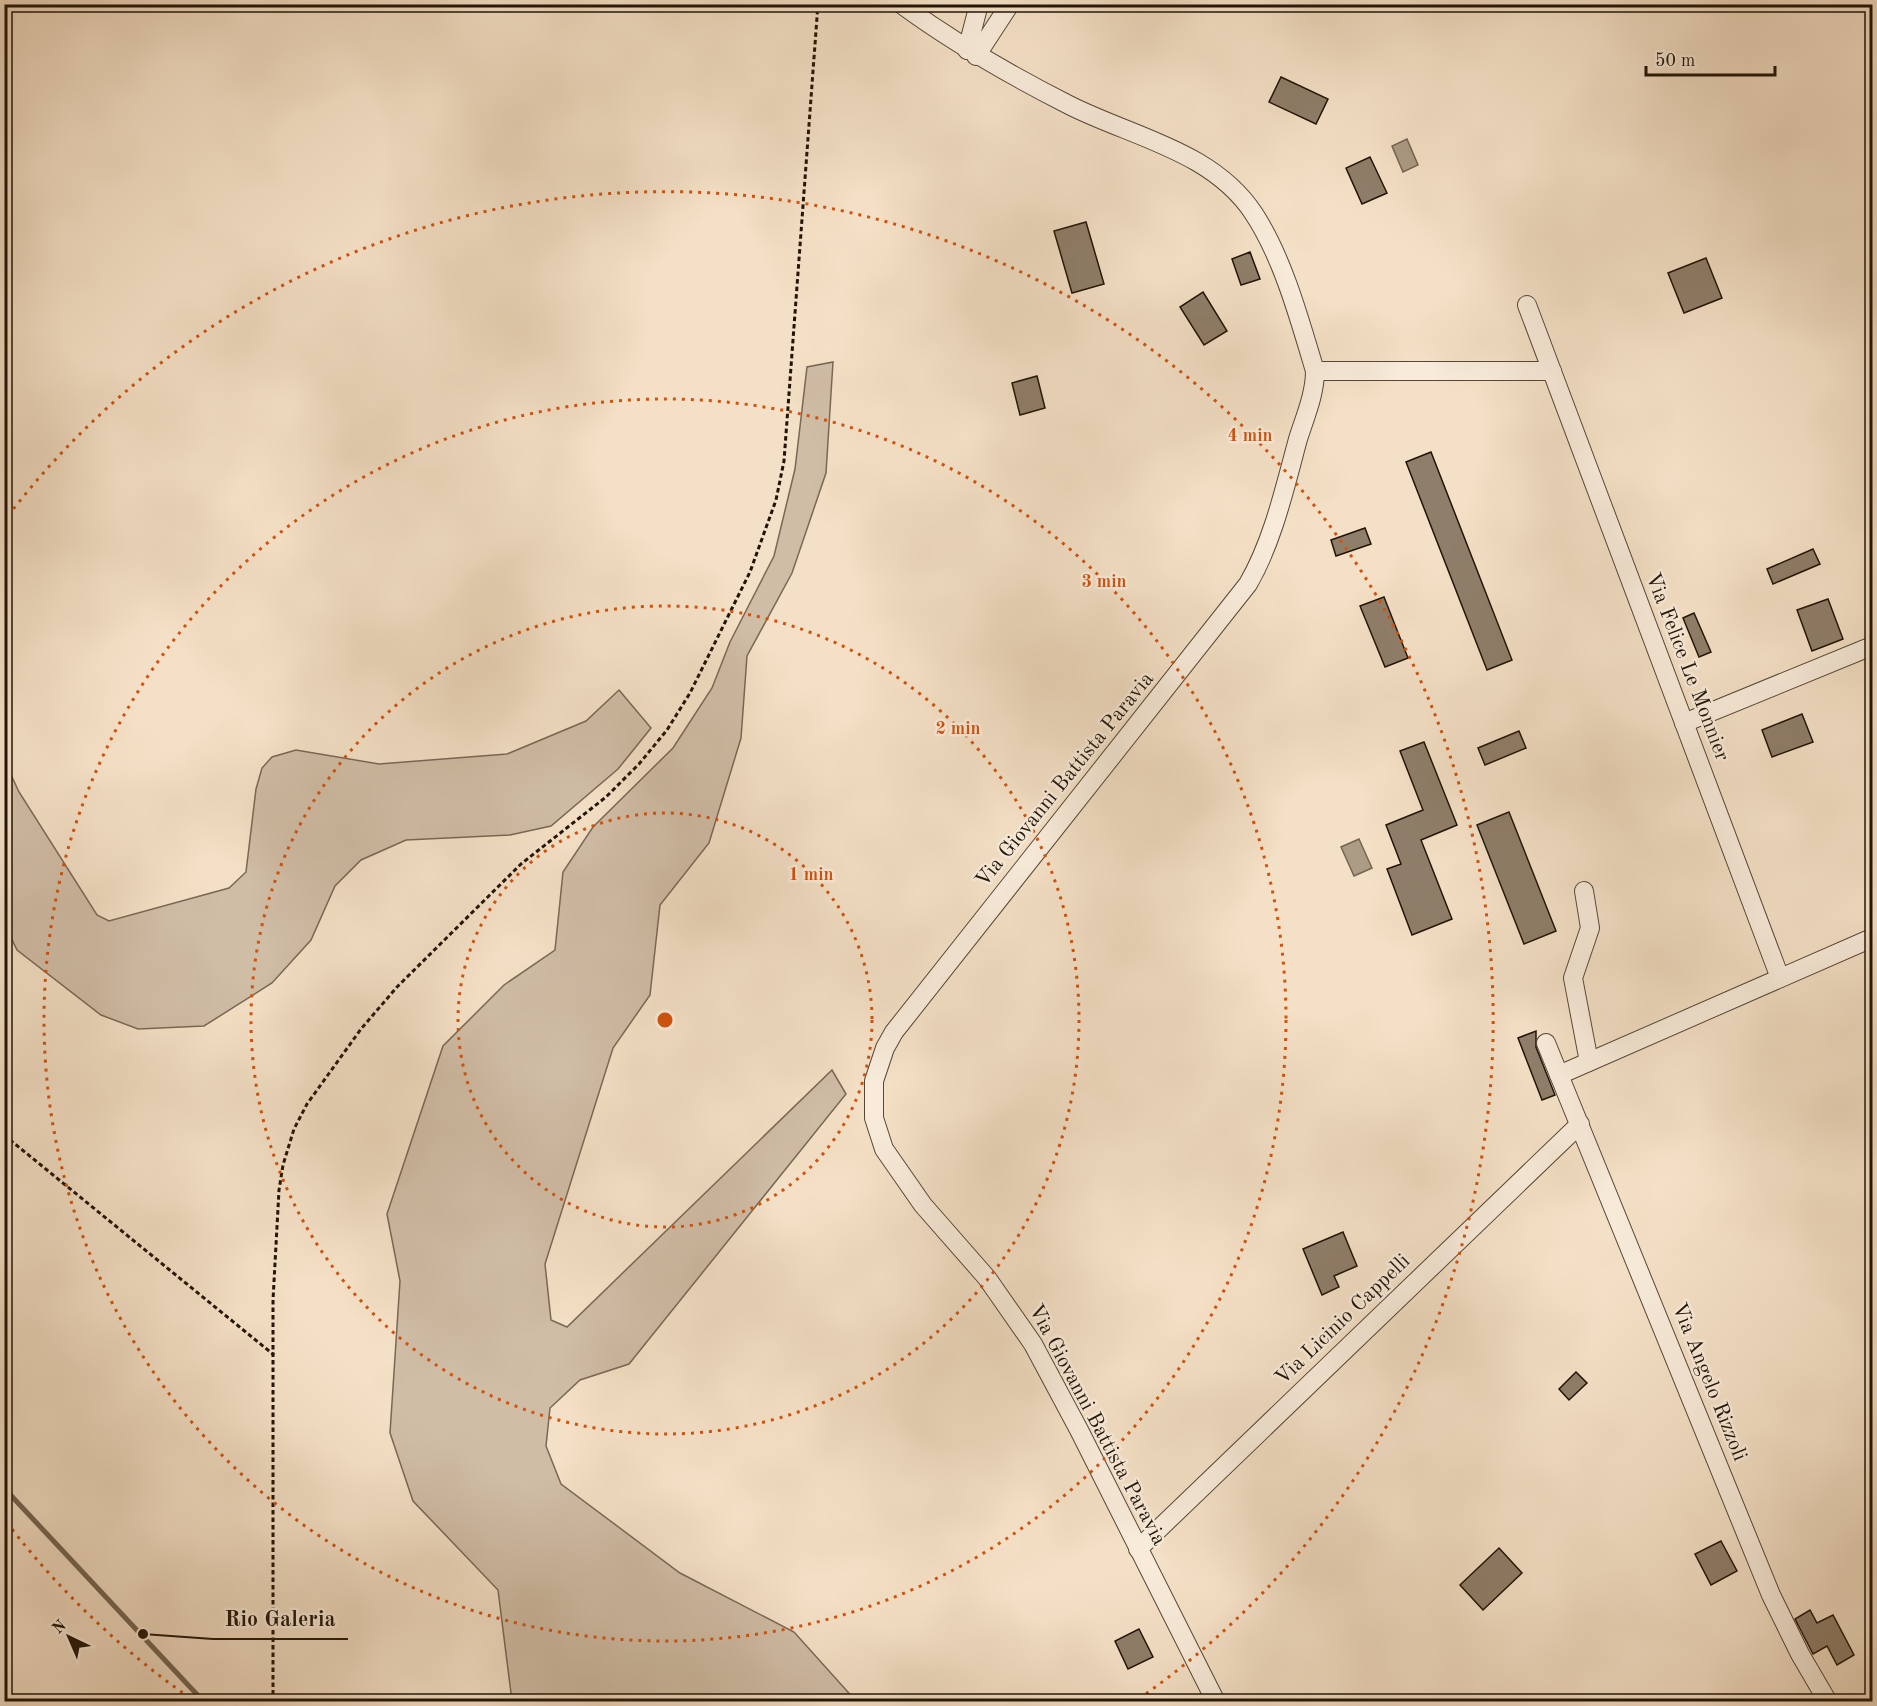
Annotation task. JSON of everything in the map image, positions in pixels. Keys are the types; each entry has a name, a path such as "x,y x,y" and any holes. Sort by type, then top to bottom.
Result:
{"street":[{"path":"972,53 979,4"},
{"path":"972,53 1010,4"},
{"name":"Via Giovanni Battista Paravia","path":"913,8 972,53 1071,106 1186,156 1221,178 1254,213 1269,239 1315,371 1314,387 1289,473 1261,560 1248,584 894,1032 885,1048 874,1081 874,1118 884,1149 923,1205 987,1278 1033,1344 1216,1701"},
{"name":"Via Felice Le Monnier","path":"1527,305 1780,978"},
{"path":"1315,371 1552,371"},
{"path":"1684,723 1872,646"},
{"path":"1584,891 1590,928 1573,978 1589,1062"},
{"path":"1559,1075 1872,938"},
{"name":"Via Angelo Rizzoli","path":"1546,1043 1771,1594 1800,1654 1828,1701"},
{"name":"Via Licinio Cappelli","path":"1138,1549 1580,1124"}],"path":[{"path":"273,1701 274,1355 279,1190 287,1148 300,1116 361,1029 397,987 521,864 606,796 639,764 667,730 690,693 750,572 776,500 784,461 818,4"},
{"path":"4,1135 274,1355"}],"shaded area":[{"path":"1407,139 1418,165 1403,172 1392,146"},
{"path":"833,362 826,473 792,573 747,656 741,738 709,843 660,905 650,995 613,1048 545,1264 551,1320 567,1327 832,1070 846,1094 629,1364 580,1380 550,1408 546,1446 561,1484 680,1573 794,1632 856,1701 512,1701 498,1590 413,1501 390,1433 400,1281 387,1214 443,1046 504,985 555,950 563,872 593,827 673,748 712,688 730,642 774,556 795,469 807,367"},
{"path":"619,690 651,728 618,769 551,826 510,835 406,840 361,860 335,886 311,940 272,983 204,1026 138,1029 101,1015 17,950 5,925 5,762 19,792 97,915 109,921 229,888 246,872 256,789 262,768 272,757 296,750 379,764 507,754 586,721"},
{"path":"1359,839 1372,868 1354,876 1341,847"}],"building":[{"path":"1281,77 1328,99 1316,124 1269,102"},
{"path":"1370,157 1387,193 1362,204 1346,168"},
{"path":"1086,222 1104,284 1072,293 1054,231"},
{"path":"1250,252 1260,279 1241,285 1232,259"},
{"path":"1706,258 1722,298 1684,313 1668,273"},
{"path":"1203,292 1227,331 1204,345 1180,307"},
{"path":"1037,376 1045,408 1020,415 1012,383"},
{"path":"1431,452 1512,660 1487,670 1406,462"},
{"path":"1365,528 1371,544 1336,556 1331,540"},
{"path":"1813,549 1820,564 1773,584 1767,569"},
{"path":"1384,597 1408,658 1385,667 1360,606"},
{"path":"1828,599 1843,639 1812,651 1797,610"},
{"path":"1694,613 1711,652 1699,657 1683,618"},
{"path":"1802,714 1813,742 1772,757 1762,730"},
{"path":"1519,731 1526,748 1485,765 1478,748"},
{"path":"1424,742 1457,825 1421,840 1452,919 1412,935 1387,869 1401,864 1386,825 1423,810 1400,751"},
{"path":"1509,812 1556,931 1524,944 1477,825"},
{"path":"1536,1031 1536,1047 1555,1095 1542,1100 1518,1038"},
{"path":"1343,1232 1357,1266 1334,1276 1339,1287 1322,1295 1303,1249"},
{"path":"1576,1372 1587,1383 1569,1400 1559,1389"},
{"path":"1721,1541 1737,1571 1711,1585 1695,1554"},
{"path":"1499,1548 1522,1573 1483,1610 1460,1585"},
{"path":"1810,1610 1817,1623 1833,1615 1854,1655 1837,1665 1827,1646 1813,1654 1795,1619"},
{"path":"1139,1629 1153,1657 1128,1669 1115,1641"}],"waterway":[{"path":"4,1488 204,1702"}],"place":[{"name":"Rio Galeria","path":"143,1634"}]}
